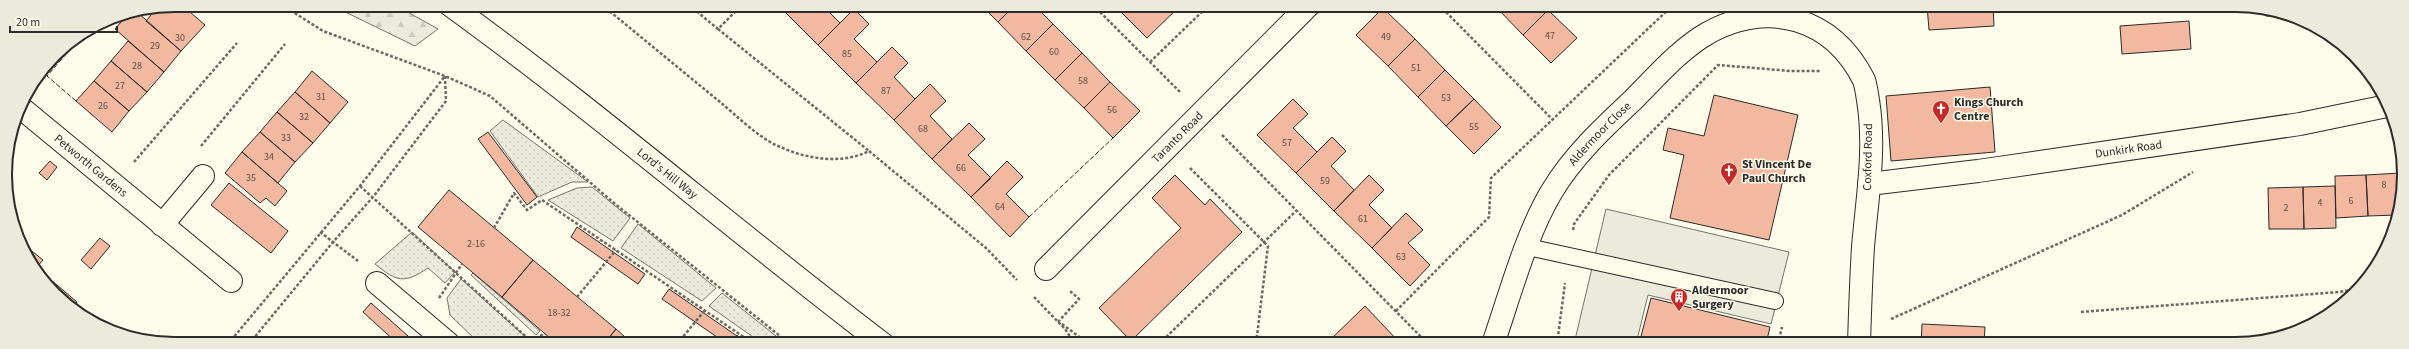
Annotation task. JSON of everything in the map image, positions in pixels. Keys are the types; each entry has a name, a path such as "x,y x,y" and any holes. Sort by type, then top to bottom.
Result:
{"street":[{"name":"Lord's Hill Way","path":"460,12 540,70 795,277 874,337"},
{"name":"Taranto Road","path":"1046,269 1302,12"},
{"name":"Coxford Road","path":"1798,12 1833,40 1864,81 1869,111 1871,161 1863,249 1860,337"},
{"name":"Aldermoor Close","path":"1496,337 1528,247 1552,191 1571,165 1603,128 1686,49 1707,33 1751,16 1798,12"},
{"name":"Dunkirk Road","path":"1869,184 1978,171 2293,125 2382,107"},
{"name":"Petworth Gardens","path":"25,111 231,281"},
{"path":"162,225 203,176"},
{"path":"377,282 441,337"}],"lane":[{"path":"1528,247 1775,301"}],"path":[{"path":"293,12 323,32 444,76 490,96 614,203 781,337"},
{"path":"610,12 744,122 776,146 801,155 829,159 855,158 869,151"},
{"path":"697,12 986,248 1019,282"},
{"path":"718,29 735,12"},
{"path":"1101,12 1422,337"},
{"path":"1150,62 1202,12"},
{"path":"1447,12 1553,120"},
{"path":"1396,311 1489,217 1491,178 1666,12"},
{"path":"114,186 237,43"},
{"path":"203,176 187,162 285,44"},
{"path":"1558,337 1574,224 1608,175 1718,65 1791,72 1857,70"},
{"path":"234,337 360,186 444,76"},
{"path":"255,337 372,197 446,101 444,76"},
{"path":"1168,146 1268,246 1257,337"},
{"path":"1862,337 1948,295 2122,215 2196,170"},
{"path":"360,186 457,272 527,337"},
{"path":"494,228 514,193 527,210 542,200 744,337"},
{"path":"1166,337 1297,210"},
{"path":"320,232 380,278 377,282"},
{"path":"577,297 616,250"},
{"path":"443,292 462,264"},
{"path":"2081,312 2348,291"},
{"path":"1030,293 1055,319 1069,337"},
{"path":"683,337 705,310"},
{"path":"1055,319 1079,337"},
{"path":"540,337 544,333"}],"green space":[{"path":"345,12 408,12 438,29 415,46"},
{"path":"503,120 588,182 572,182 538,197 490,131"},
{"path":"592,187 630,218 613,241 548,200 577,188"},
{"path":"638,224 716,288 702,301 621,248"},
{"path":"412,232 455,272 445,283 428,268 413,277 401,279 389,274 375,264"},
{"path":"473,273 540,331 536,335 471,275"},
{"path":"461,279 526,337 473,337 450,315 447,298"},
{"path":"722,293 777,337 753,337 709,306"}],"shaded area":[{"path":"1606,209 1789,252 1771,324 1648,295 1638,337 1576,337"}],"building":[{"path":"190,12 205,25 181,51 146,21 153,13"},
{"path":"785,12 829,12 840,23 818,45"},
{"path":"851,12 857,12 869,24 854,39 877,62 856,83 818,45"},
{"path":"988,12 1008,12 998,22"},
{"path":"1008,12 1041,12 1053,24 1026,51 998,22"},
{"path":"1121,12 1174,12 1147,38"},
{"path":"1379,12 1387,12 1415,39 1388,66 1356,35"},
{"path":"1501,12 1546,12 1523,35"},
{"path":"1546,12 1550,12 1577,38 1551,63 1523,35"},
{"path":"1928,12 1993,12 1994,26 1929,30"},
{"path":"141,16 181,51 164,72 115,29 122,21"},
{"path":"2189,21 2191,49 2122,54 2120,26"},
{"path":"1053,24 1082,53 1055,80 1026,51"},
{"path":"1415,39 1445,70 1418,97 1388,66"},
{"path":"128,41 164,72 147,92 111,61"},
{"path":"892,47 908,63 894,77 915,99 894,120 856,83"},
{"path":"1082,53 1110,82 1084,108 1055,80"},
{"path":"111,61 147,92 129,111 94,81"},
{"path":"1445,70 1474,99 1446,126 1418,97"},
{"path":"312,71 348,102 330,123 295,92"},
{"path":"94,81 129,111 112,132 76,101"},
{"path":"1110,82 1140,111 1113,138 1084,108"},
{"path":"930,84 946,101 930,116 952,139 932,159 894,120"},
{"name":"Kings Church Centre","path":"1990,87 1995,152 1891,161 1886,96"},
{"path":"295,92 330,123 313,143 277,112"},
{"name":"St Vincent De Paul Church","path":"1714,95 1798,115 1769,240 1670,218 1684,155 1663,150 1668,128 1704,136"},
{"path":"1293,99 1308,114 1293,128 1317,152 1296,173 1257,135"},
{"path":"1474,99 1501,127 1474,154 1446,126"},
{"path":"277,112 313,143 295,162 260,132"},
{"path":"969,123 985,139 968,155 991,178 971,197 932,159"},
{"path":"260,132 295,162 278,183 242,152"},
{"path":"488,132 537,197 527,205 478,139"},
{"path":"1332,137 1346,151 1331,166 1354,190 1334,211 1296,173"},
{"path":"242,152 287,191 275,206 266,198 260,203 225,173"},
{"path":"50,161 57,167 47,180 39,173"},
{"path":"1007,161 1023,177 1006,194 1029,217 1010,237 971,197"},
{"path":"2397,173 2396,196 2391,215 2368,216 2366,175"},
{"path":"1175,175 1205,205 1210,199 1242,232 1135,337 1127,337 1099,308 1181,228 1152,198"},
{"path":"1369,175 1384,190 1369,205 1392,228 1372,248 1334,211"},
{"path":"2366,175 2368,216 2336,218 2335,176"},
{"path":"229,183 288,231 271,253 211,205"},
{"path":"2335,186 2336,228 2304,229 2303,187"},
{"path":"2303,187 2304,229 2269,229 2268,188"},
{"path":"449,190 533,260 502,297 418,227"},
{"path":"1406,213 1423,230 1408,243 1430,265 1410,286 1372,248"},
{"path":"577,227 645,274 638,284 571,237"},
{"path":"100,238 110,246 91,269 81,260"},
{"path":"31,251 43,260 39,265"},
{"path":"533,260 616,329 610,337 549,337 502,297"},
{"path":"56,286 77,302 76,303 67,297"},
{"path":"669,289 737,336 717,337 662,299"},
{"name":"Aldermoor Surgery","path":"1651,298 1770,327 1768,337 1641,337"},
{"path":"371,303 409,337 390,337 363,312"},
{"path":"1365,306 1394,337 1333,337"},
{"path":"1922,324 1985,327 1984,337 1921,337"},
{"path":"616,329 625,337 610,337"}],"fence":[{"path":"69,51 47,76 76,101"},
{"path":"1029,217 1113,138"}],"place":[{"name":"Kings Church Centre","path":"1941,124"},
{"name":"St Vincent De Paul Church","path":"1729,186"},
{"name":"Aldermoor Surgery","path":"1679,312"}]}
